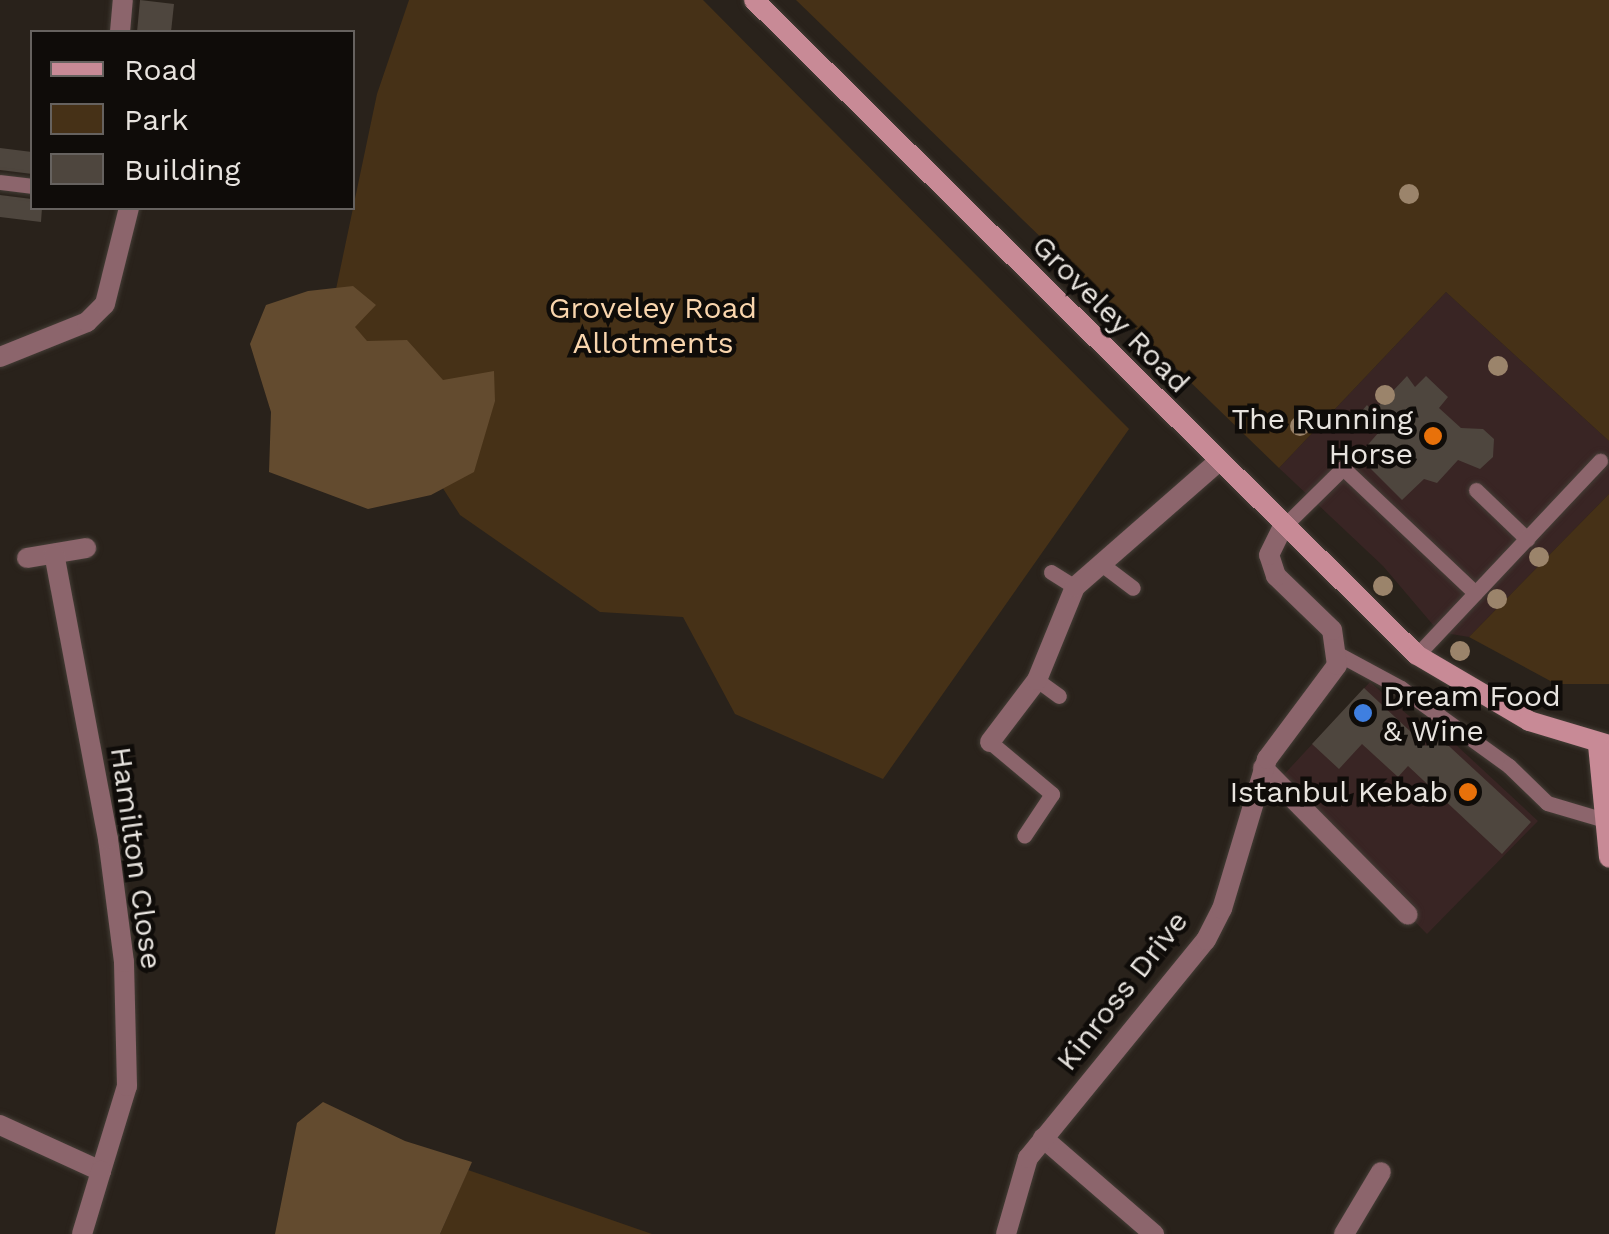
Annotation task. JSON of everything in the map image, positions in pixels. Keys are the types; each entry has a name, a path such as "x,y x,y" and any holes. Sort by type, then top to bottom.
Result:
{"street":[{"path":"120,30 123,0"},
{"name":"Groveley Road","path":"754,0 1220,461 1282,528 1418,655 1529,721 1603,745 1601,819 1609,857"},
{"path":"0,357 88,322 105,304 128,210"},
{"path":"990,742 1036,680 1075,587 1220,461"},
{"path":"1282,528 1269,555 1276,576 1332,630 1340,654"},
{"path":"27,558 86,548"},
{"name":"Hamilton Close","path":"54,554 124,962 127,1086 82,1234"},
{"name":"Kinross Drive","path":"1006,1234 1028,1158 1206,940 1222,909 1263,768 1340,654"},
{"path":"1263,768 1408,915"},
{"path":"0,1125 101,1171"},
{"path":"1043,1138 1154,1234"},
{"path":"1344,1234 1381,1172"}],"lane":[{"path":"0,182 30,186"},
{"path":"1418,655 1600,461"},
{"path":"1282,528 1343,468 1476,593"},
{"path":"1476,490 1526,540"},
{"path":"1100,563 1133,588"},
{"path":"1051,572 1075,587"},
{"path":"1340,654 1401,688 1508,766 1546,804 1601,819"},
{"path":"1036,680 1059,696"},
{"path":"990,742 1052,794 1024,836"}],"shaded area":[{"path":"353,286 376,305 355,327 367,341 407,340 443,380 494,371 495,401 474,472 431,495 368,509 269,472 271,412 250,344 266,305 308,291"},
{"path":"1446,292 1609,441 1609,494 1469,637 1439,632 1383,566 1279,468"},
{"path":"1370,682 1423,728 1439,729 1538,821 1427,934 1277,782"},
{"path":"323,1102 405,1141 472,1162 440,1234 275,1234 297,1123"}],"green space":[{"name":"Groveley Road Allotments","path":"409,0 703,0 1129,429 883,779 735,714 683,617 600,612 460,515 331,313 377,94"},
{"path":"796,0 1609,0 1609,441 1446,292 1279,468"},
{"path":"1609,494 1609,684 1556,684 1469,637"},
{"path":"468,1170 652,1234 440,1234"}],"building":[{"path":"140,0 174,4 171,30 137,30"},
{"path":"0,148 30,152 30,174 0,170"},
{"path":"0,195 30,199 30,210 42,210 41,222 0,217"},
{"name":"The Running Horse","path":"1407,376 1415,387 1426,376 1448,397 1439,408 1461,428 1483,429 1494,439 1493,457 1480,469 1458,460 1437,483 1424,479 1402,500 1358,456 1379,432 1361,412 1367,405 1373,412"},
{"path":"1364,688 1426,746 1437,735 1531,822 1502,854 1408,766 1398,777 1362,744 1339,769 1312,744"}],"place":[{"name":"The Running Horse","path":"1433,436"},
{"name":"Dream Food & Wine","path":"1363,713"},
{"name":"Istanbul Kebab","path":"1468,792"}]}
